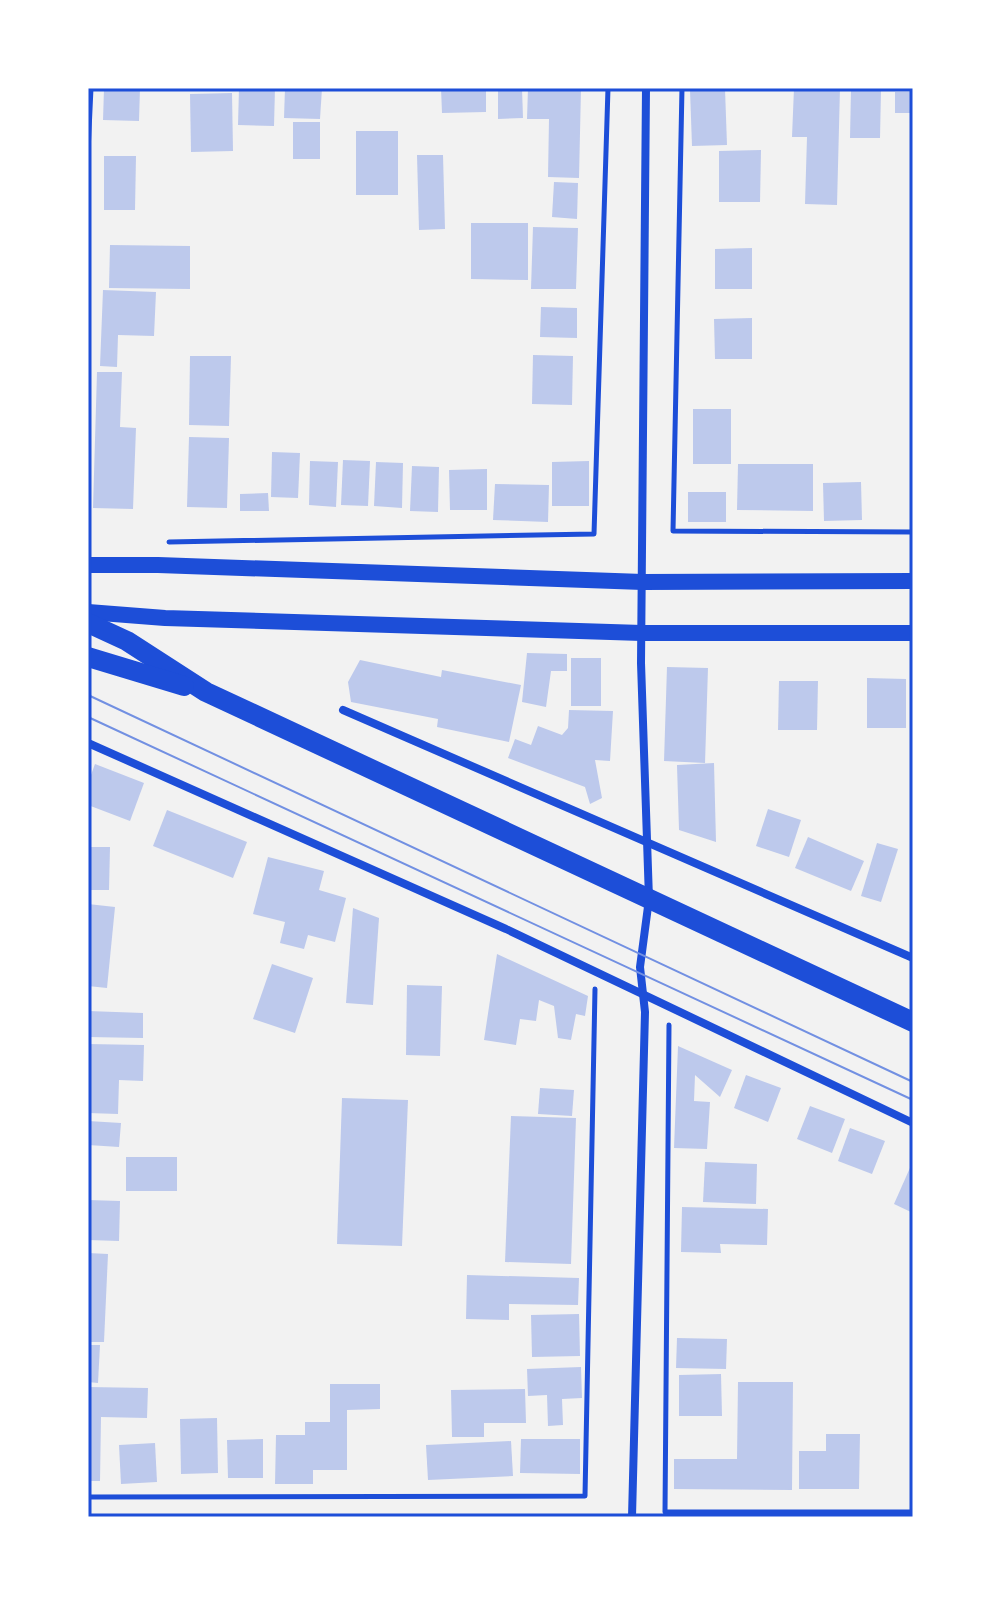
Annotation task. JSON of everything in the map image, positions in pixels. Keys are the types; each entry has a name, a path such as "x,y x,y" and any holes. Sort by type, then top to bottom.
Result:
{"main road":[{"path":"88,565 643,582 913,581"},
{"path":"88,612 181,619 642,633 913,633"},
{"path":"88,623 127,641 206,692 913,1022"},
{"path":"88,657 206,692"}],"street":[{"path":"632,1517 645,1012 640,967 649,899 641,663 646,88"},
{"path":"343,710 913,958"},
{"path":"88,743 506,929 913,1123"}],"path":[{"path":"88,152 91,88"},
{"path":"154,542 594,534 608,88"},
{"path":"682,88 673,531 913,532"},
{"path":"88,1497 585,1496 595,989"},
{"path":"669,1024 665,1512 913,1512"}],"building":[{"path":"104,88 140,88 139,121 103,120"},
{"path":"239,88 275,88 274,126 238,125"},
{"path":"285,88 322,88 320,119 284,118"},
{"path":"441,88 486,88 486,112 442,113"},
{"path":"498,88 522,88 523,118 498,119"},
{"path":"528,88 581,88 579,178 548,177 549,119 527,119"},
{"path":"794,88 840,88 837,205 805,204 807,137 792,137"},
{"path":"725,89 727,145 692,146 690,90"},
{"path":"851,89 881,90 880,138 850,138"},
{"path":"895,92 913,92 913,113 895,113"},
{"path":"232,93 233,151 191,152 190,94"},
{"path":"293,122 320,122 320,159 293,159"},
{"path":"356,131 398,131 398,195 356,195"},
{"path":"761,150 760,202 719,202 719,151"},
{"path":"417,155 443,155 445,229 419,230"},
{"path":"104,156 136,156 135,210 104,210"},
{"path":"554,182 578,183 577,219 552,217"},
{"path":"471,223 528,223 528,280 471,279"},
{"path":"533,227 578,228 576,289 531,289"},
{"path":"110,245 190,246 190,289 109,288"},
{"path":"752,248 752,289 715,289 715,249"},
{"path":"103,290 156,292 154,336 118,335 117,367 100,366"},
{"path":"541,307 577,308 577,338 540,337"},
{"path":"752,318 752,359 715,359 714,319"},
{"path":"533,355 573,356 572,405 532,404"},
{"path":"190,356 231,356 229,426 189,425"},
{"path":"97,372 122,372 120,427 136,428 133,509 93,508"},
{"path":"693,409 731,409 731,464 693,464"},
{"path":"189,437 229,438 227,508 187,507"},
{"path":"272,452 300,453 298,498 271,497"},
{"path":"343,460 370,461 368,506 341,505"},
{"path":"310,461 338,462 336,507 309,505"},
{"path":"589,461 589,506 552,506 552,462"},
{"path":"376,462 403,463 402,508 374,506"},
{"path":"738,464 813,464 813,511 737,510"},
{"path":"412,466 439,467 438,512 410,511"},
{"path":"487,469 487,510 450,510 449,470"},
{"path":"861,482 862,520 824,521 823,483"},
{"path":"495,484 549,485 548,522 493,520"},
{"path":"688,492 726,492 726,522 688,522"},
{"path":"268,493 269,511 240,511 240,494"},
{"path":"527,653 567,654 567,671 551,671 546,707 522,702"},
{"path":"571,658 601,658 601,706 571,706"},
{"path":"360,660 441,677 442,670 521,685 509,742 437,727 438,719 351,702 348,682"},
{"path":"667,667 708,668 705,763 664,761"},
{"path":"867,678 906,679 906,728 867,728"},
{"path":"779,681 818,681 817,730 778,730"},
{"path":"569,710 613,711 610,761 595,760 602,798 590,804 585,787 508,758 515,739 531,745 538,726 562,735 568,728"},
{"path":"714,763 716,842 679,830 677,765"},
{"path":"95,764 144,783 130,821 88,805 88,783"},
{"path":"768,809 801,820 789,857 756,846"},
{"path":"167,810 247,842 233,878 153,846"},
{"path":"808,837 864,861 851,891 795,868"},
{"path":"877,843 898,849 881,902 861,896"},
{"path":"88,847 110,847 109,890 88,890"},
{"path":"268,857 324,871 319,890 346,898 335,942 308,935 304,949 280,943 285,922 253,914"},
{"path":"88,904 115,907 107,988 88,986"},
{"path":"353,908 379,918 373,1005 346,1003"},
{"path":"497,954 588,996 585,1016 576,1014 571,1040 558,1038 554,1006 539,1000 536,1021 520,1019 516,1045 484,1040"},
{"path":"272,964 313,978 295,1033 253,1019"},
{"path":"407,985 442,986 440,1056 406,1055"},
{"path":"88,1011 143,1013 143,1038 88,1037"},
{"path":"88,1044 144,1045 143,1081 119,1080 118,1114 88,1113"},
{"path":"678,1046 732,1070 720,1097 695,1075 694,1101 710,1102 707,1149 674,1148"},
{"path":"746,1075 781,1088 768,1122 734,1108"},
{"path":"540,1088 574,1090 572,1116 538,1114"},
{"path":"342,1098 408,1100 402,1246 337,1244"},
{"path":"810,1106 845,1119 832,1153 797,1139"},
{"path":"511,1116 576,1118 571,1264 505,1262"},
{"path":"88,1121 121,1123 119,1147 88,1145"},
{"path":"850,1128 885,1141 872,1174 838,1161"},
{"path":"126,1157 177,1157 177,1191 126,1191"},
{"path":"913,1161 913,1213 894,1204"},
{"path":"705,1162 757,1164 756,1204 703,1202"},
{"path":"88,1200 120,1201 119,1241 88,1240"},
{"path":"682,1207 768,1209 767,1245 720,1244 721,1253 681,1252"},
{"path":"88,1253 108,1254 104,1342 88,1342"},
{"path":"467,1275 579,1278 578,1305 509,1304 509,1320 466,1319"},
{"path":"579,1314 580,1356 532,1357 531,1315"},
{"path":"677,1338 727,1339 726,1369 676,1368"},
{"path":"88,1345 100,1345 98,1383 88,1382"},
{"path":"581,1367 582,1398 562,1399 563,1425 548,1426 547,1395 528,1396 527,1369"},
{"path":"721,1374 722,1416 679,1416 679,1375"},
{"path":"738,1382 793,1382 792,1490 674,1489 674,1459 737,1459"},
{"path":"330,1384 380,1384 380,1409 347,1410 347,1470 313,1470 313,1484 275,1484 276,1435 305,1435 305,1422 330,1422"},
{"path":"88,1387 148,1388 147,1418 101,1417 100,1481 88,1481"},
{"path":"525,1389 526,1423 484,1423 484,1437 452,1437 451,1390"},
{"path":"217,1418 218,1473 181,1474 180,1419"},
{"path":"826,1434 860,1434 859,1489 799,1489 799,1451 826,1451"},
{"path":"263,1439 263,1478 228,1478 227,1440"},
{"path":"521,1439 580,1439 580,1474 520,1473"},
{"path":"511,1441 513,1476 428,1480 426,1445"},
{"path":"155,1443 157,1482 121,1484 119,1445"}],"tram line":[{"path":"88,695 913,1082"},
{"path":"88,717 913,1100"}]}
